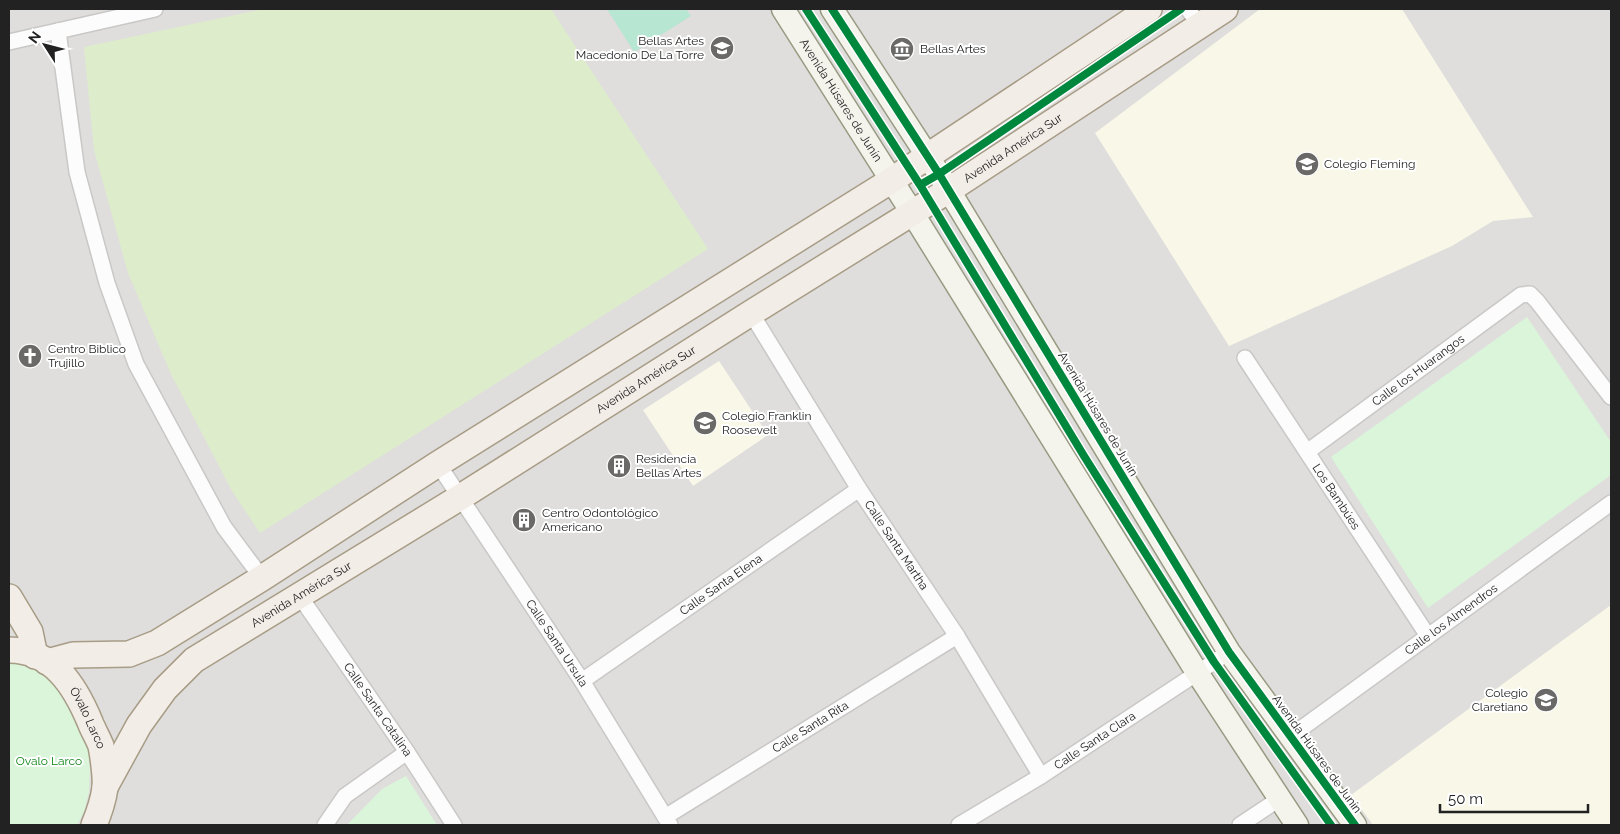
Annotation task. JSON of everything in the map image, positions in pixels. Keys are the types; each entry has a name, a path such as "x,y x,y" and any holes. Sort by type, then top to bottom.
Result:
{"main road":[{"path":"9,597 30,632 41,659 73,655 129,654 157,643 262,578 438,464 928,157 1149,9"},
{"name":"Avenida América Sur","path":"105,787 139,726 164,689 194,660 459,498 751,313 913,214 1194,18 1225,9"},
{"name":"Óvalo Larco","path":"9,650 41,659 54,666 69,682 80,698 101,746 105,787 94,825"}],"street":[{"path":"9,42 154,9"},
{"name":"Avenida Húsares de Junín","path":"783,9 892,180 1198,674 1278,800 1297,825"},
{"name":"Avenida Húsares de Junín","path":"832,9 950,190 1229,652 1355,825"},
{"path":"58,30 77,172 107,283 136,364 224,527 262,578"},
{"name":"Calle los Huarangos","path":"1307,452 1521,295 1530,294 1611,397"},
{"name":"Calle Santa Martha","path":"751,313 859,489 957,636 1041,776"},
{"name":"Los Bambúes","path":"1245,358 1428,636"},
{"name":"Calle Santa Ursula","path":"438,464 582,681 667,821"},
{"name":"Calle Santa Elena","path":"582,681 859,489"},
{"name":"Calle los Almendros","path":"1291,736 1611,503"},
{"name":"Calle Santa Catalina","path":"299,595 407,752 454,825"},
{"name":"Calle Santa Rita","path":"667,821 957,636"},
{"name":"Calle Santa Clara","path":"959,825 1041,776 1229,652"},
{"path":"325,825 345,796 407,752"},
{"path":"1240,825 1278,800"}],"shaded area":[{"path":"9,9 1611,9 1611,825 9,825"},
{"name":"Colegio Fleming","path":"1260,9 1402,9 1533,217 1493,221 1452,246 1229,346 1095,133"},
{"name":"Colegio Franklin Roosevelt","path":"719,361 768,435 693,486 643,410"},
{"name":"Colegio Claretiano","path":"1611,605 1611,825 1373,825 1351,795"}],"green space":[{"path":"263,9 551,9 708,249 260,533 232,491 171,374 128,273 94,150 84,47"},
{"path":"607,9 686,9 691,16 634,52"},
{"path":"1527,317 1611,442 1611,475 1428,608 1331,457"},
{"name":"Ovalo Larco","path":"9,649 69,690 88,743 90,769 89,792 84,812 77,825 9,825"},
{"path":"406,776 437,825 347,825 382,789"}],"cycle path":[{"path":"806,9 920,185 1084,456 1214,662 1331,825"},
{"path":"832,9 939,174 1229,652 1355,825"},
{"path":"920,185 939,174 1181,9"}],"place":[{"name":"Bellas Artes Macedonio De La Torre","path":"722,48"},
{"name":"Bellas Artes","path":"902,49"},
{"name":"Colegio Fleming","path":"1307,164"},
{"name":"Centro Biblico Trujillo","path":"30,356"},
{"name":"Colegio Franklin Roosevelt","path":"705,423"},
{"name":"Residencia Bellas Artes","path":"619,466"},
{"name":"Centro Odontológico Americano","path":"524,520"},
{"name":"Colegio Claretiano","path":"1546,700"}]}
